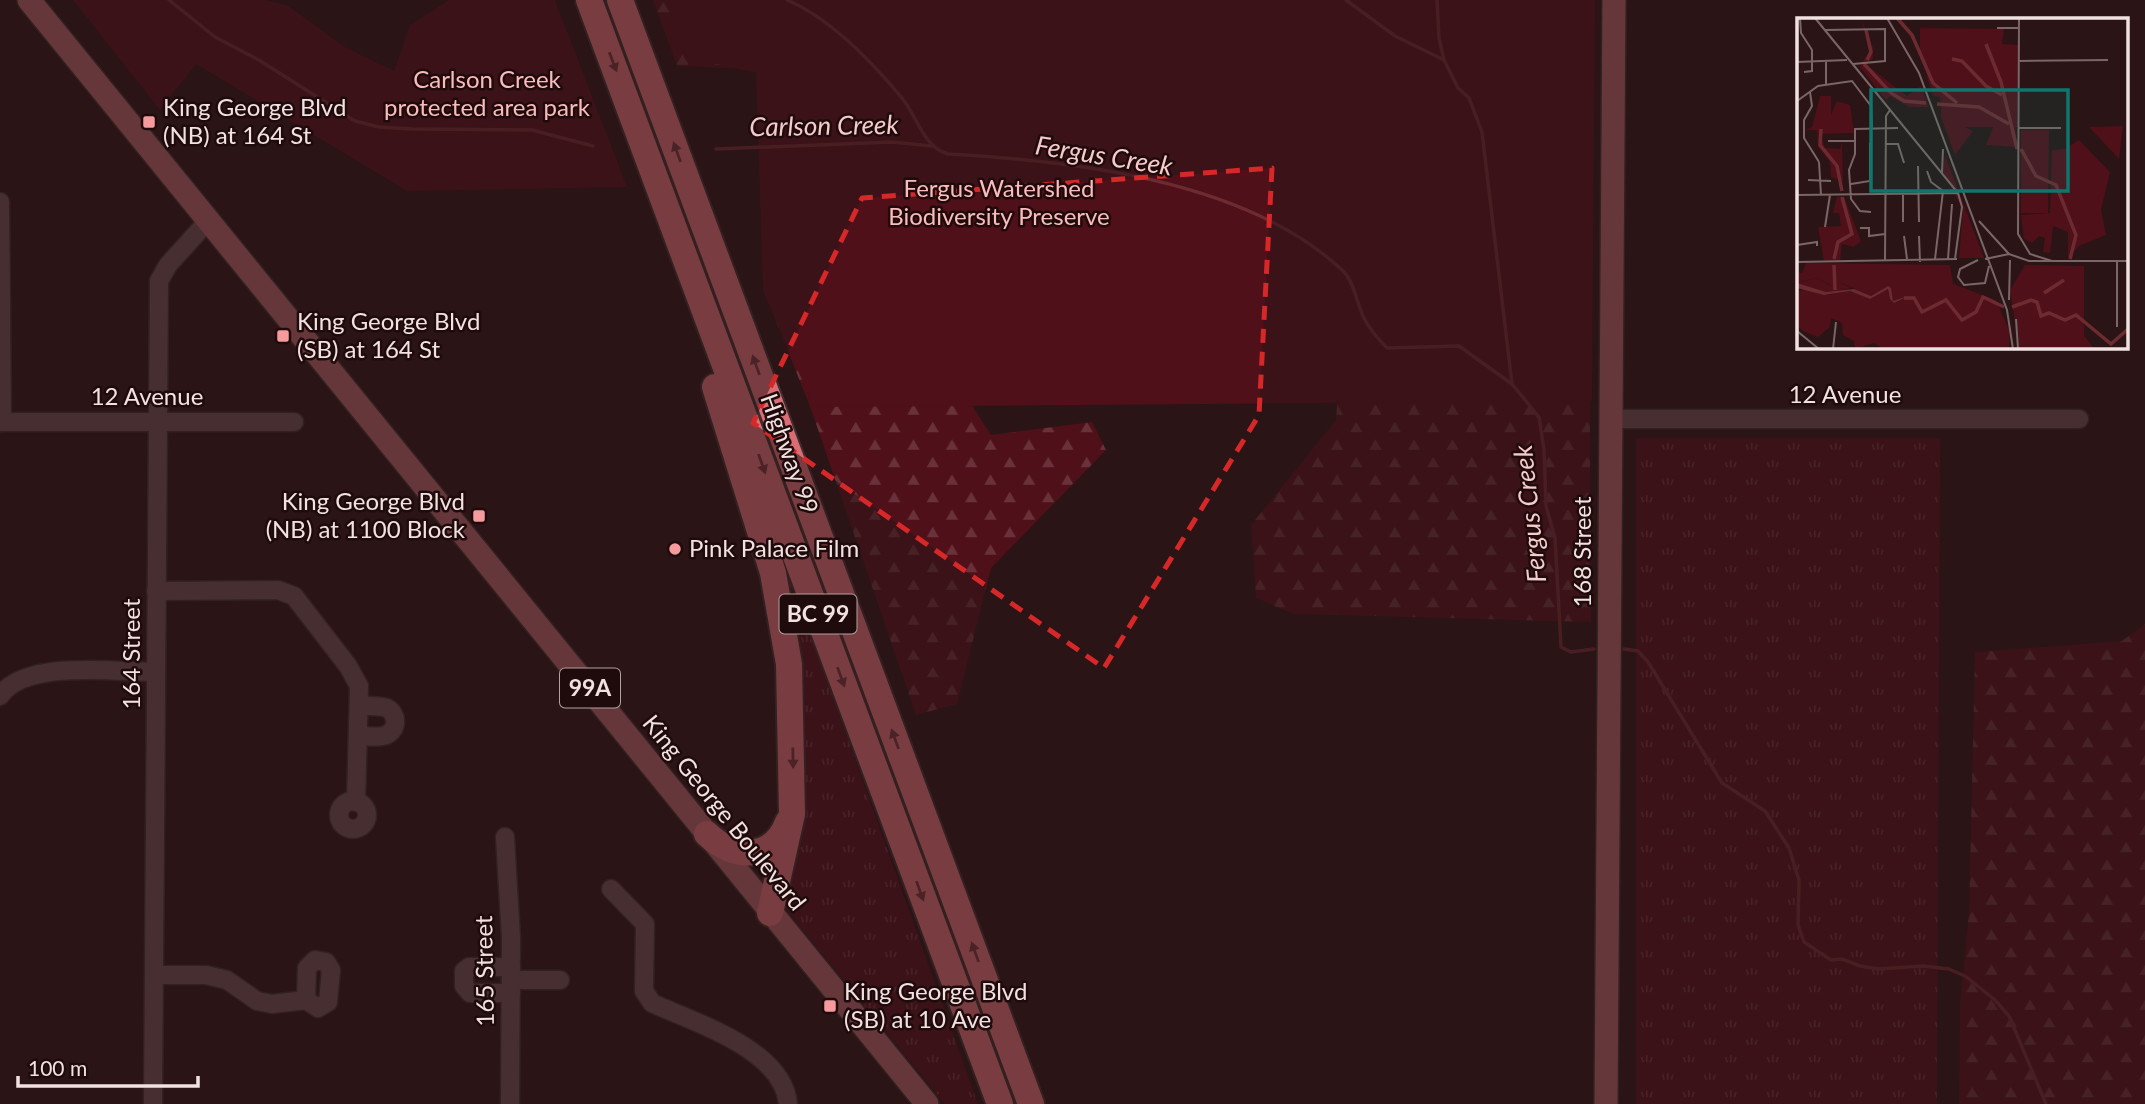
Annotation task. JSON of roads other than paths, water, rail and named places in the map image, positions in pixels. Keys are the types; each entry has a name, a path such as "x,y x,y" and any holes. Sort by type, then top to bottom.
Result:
{"highway":[{"name":"Highway 99","path":"589,0 1000,1104"},
{"name":"Highway 99","path":"620,0 1033,1104"},
{"path":"636,124 773,573 790,674 794,793 790,833 770,913"},
{"path":"707,834 718,844 734,852 765,851 774,845 786,830 794,793"}],"main road":[{"name":"King George Boulevard","path":"29,0 927,1104"},
{"name":"168 Street","path":"1606,1104 1614,0"}],"street":[{"path":"0,202 1,422"},
{"name":"164 Street","path":"153,1104 159,281 168,265 207,222"},
{"name":"12 Avenue","path":"1611,419 2079,419"},
{"name":"12 Avenue","path":"1,422 294,422"},
{"path":"156,591 278,590 293,596 348,666 359,686 356,802"},
{"path":"1,690 24,677 48,672 156,672"},
{"path":"359,706 385,707 392,713 395,722 392,730 384,736 359,736"},
{"name":"165 Street","path":"505,837 511,980 510,1104"},
{"path":"611,890 645,925 644,991 652,1003 757,1053 786,1090 788,1104"},
{"path":"155,975 206,975 227,980 257,1001 272,1004 306,1000"},
{"path":"511,980 560,980"}],"waterway":[{"name":"Carlson Creek","path":"169,0 215,37 259,60 355,121 379,127 412,129 532,130 593,146"},
{"name":"Fergus Creek","path":"787,0 819,18 864,56 902,98 926,138 939,150 948,154 1049,162 1103,170 1208,196 1258,215 1303,239 1342,270 1352,286 1366,322 1387,348 1459,346 1512,384 1539,417 1544,450 1546,506 1555,538 1561,647 1571,652 1594,649"},
{"path":"1346,0 1395,36 1444,60"},
{"path":"1437,0 1439,38 1444,60 1458,88 1469,98 1482,132 1512,384"},
{"name":"Carlson Creek","path":"716,149 892,142 932,146"},
{"name":"Fergus Creek","path":"1624,649 1638,651 1648,662 1722,783 1765,811 1789,848 1799,880 1798,925 1804,942 1831,960 1842,959 1878,969 1923,966 1949,969 1965,976 1995,1000 2009,1016 2046,1104"}],"place":[{"name":"King George Blvd (NB) at 164 St","path":"149,122"},
{"name":"King George Blvd (SB) at 164 St","path":"283,336"},
{"name":"King George Blvd (NB) at 1100 Block","path":"479,516"},
{"name":"Pink Palace Film","path":"675,549"},
{"name":"King George Blvd (SB) at 10 Ave","path":"830,1006"}],"park label":[{"name":"Carlson Creek protected area park","path":"487,94"},
{"name":"Fergus Watershed Biodiversity Preserve","path":"999,203"}]}
